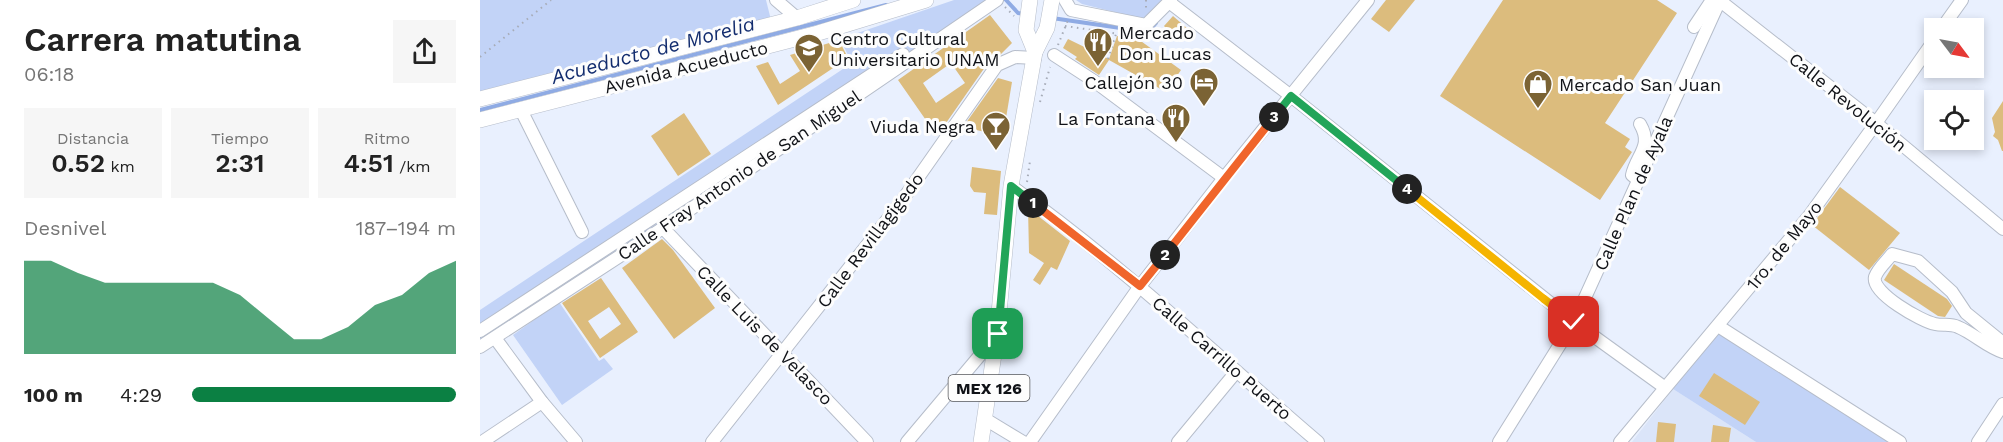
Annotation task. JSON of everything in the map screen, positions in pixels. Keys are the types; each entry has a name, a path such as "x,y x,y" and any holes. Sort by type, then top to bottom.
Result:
{"main road":[{"name":"Avenida Acueducto","path":"480,99 797,18 853,0"},
{"name":"Avenida Acueducto","path":"480,120 818,33 926,0"},
{"name":"MEX 126","path":"1030,0 1026,30 1035,55"},
{"name":"MEX 126","path":"981,442 998,334 1011,186 1035,55 1047,28 1052,0"}],"street":[{"path":"776,0 797,18"},
{"path":"480,331 986,0"},
{"name":"Calle Fray Antonio de San Miguel","path":"480,347 663,228 998,0"},
{"path":"1065,0 1071,10 1146,25 1170,1 1574,322 1664,387"},
{"path":"1030,442 1140,286 1368,0"},
{"path":"1694,27 1712,0"},
{"name":"Calle Revolución","path":"1720,0 1876,123 2003,229"},
{"name":"Calle Plan de Ayala","path":"1499,442 1574,322 1720,0"},
{"path":"1949,18 1962,0"},
{"name":"Calle Revillagigedo","path":"712,442 901,202 997,65 1014,57 1035,55"},
{"path":"1054,55 1094,81 1224,178"},
{"name":"1ro. de Mayo","path":"1620,442 1809,216 1924,55"},
{"path":"521,110 582,232"},
{"path":"1638,180 1632,175 1647,141 1640,124"},
{"name":"Calle Carrillo Puerto","path":"1011,186 1140,286 1313,440"},
{"name":"Calle Luis de Velasco","path":"663,228 867,442"},
{"path":"2003,343 1966,313 1952,292 1917,261 1892,254 1881,266 1875,278 1876,287 1882,295 1926,321 1958,326 2003,352"},
{"path":"1718,326 1900,442"},
{"path":"907,442 998,334"},
{"path":"495,338 542,402 576,442"},
{"path":"1178,442 1236,372"},
{"path":"482,442 542,402"},
{"path":"1978,442 2003,404"},
{"path":"985,419 1023,442"}],"path":[{"path":"480,57 551,0"},
{"path":"998,0 1014,16"},
{"path":"1065,26 1146,38"},
{"path":"1108,59 1116,34"}],"shaded area":[{"path":"480,0 766,0 771,20 480,92"},
{"path":"954,0 991,0 480,348 480,310 852,63 840,39"},
{"path":"1076,0 1166,0 1147,20 1082,4"},
{"path":"559,302 599,361 604,358 613,369 562,405 513,335"},
{"path":"1718,333 1889,442 1756,442 1673,389"},
{"path":"1673,389 1756,442 1632,442"}],"building":[{"path":"1386,0 1415,0 1389,32 1371,19"},
{"name":"Mercado San Juan","path":"1503,0 1657,0 1677,13 1605,123 1630,139 1625,147 1632,152 1600,200 1440,96"},
{"path":"990,15 1012,43 1000,55 990,60 937,136 898,80","holes":["951,63 965,83 936,103 923,83"]},
{"path":"1173,16 1188,29 1177,40 1164,26"},
{"path":"1117,36 1138,39 1181,70 1166,92 1109,60 1099,75 1063,48 1068,39 1109,59"},
{"path":"839,40 848,58 778,105 756,66 768,62 780,84 800,71 790,55"},
{"path":"998,78 1012,82 1003,136 963,127"},
{"path":"2003,101 2002,151 1998,140 1993,136 1995,132 1992,118"},
{"path":"684,113 711,154 678,176 651,136"},
{"path":"972,167 1001,171 997,215 984,214 986,193 974,192 970,186"},
{"path":"1840,187 1900,233 1869,270 1812,225"},
{"path":"1028,208 1070,241 1057,270 1051,267 1040,285 1033,280 1044,263 1029,253"},
{"path":"662,239 673,250 715,308 674,339 622,268"},
{"path":"1894,264 1947,299 1952,306 1945,317 1938,316 1884,280"},
{"path":"601,278 638,332 600,358 562,303","holes":["609,307 621,324 600,339 588,321"]},
{"path":"1714,373 1760,402 1745,425 1699,396"},
{"path":"1658,422 1676,424 1674,442 1656,442"},
{"path":"1713,425 1731,428 1729,442 1711,442"}],"waterway":[{"name":"Acueducto de Morelia","path":"1006,0 1018,13 1024,14"},
{"name":"Acueducto de Morelia","path":"480,110 886,5"},
{"name":"Acueducto de Morelia","path":"1052,18 1148,32 1156,23"}],"place":[{"name":"Mercado Don Lucas","path":"1098,68"},
{"name":"Centro Cultural Universitario UNAM","path":"809,74"},
{"name":"Callejón 30","path":"1204,108"},
{"name":"Mercado San Juan","path":"1538,110"},
{"name":"La Fontana","path":"1176,144"},
{"name":"Viuda Negra","path":"996,152"}],"route":[{"path":"998,334 1011,186 1140,286 1291,96 1574,322"}]}
